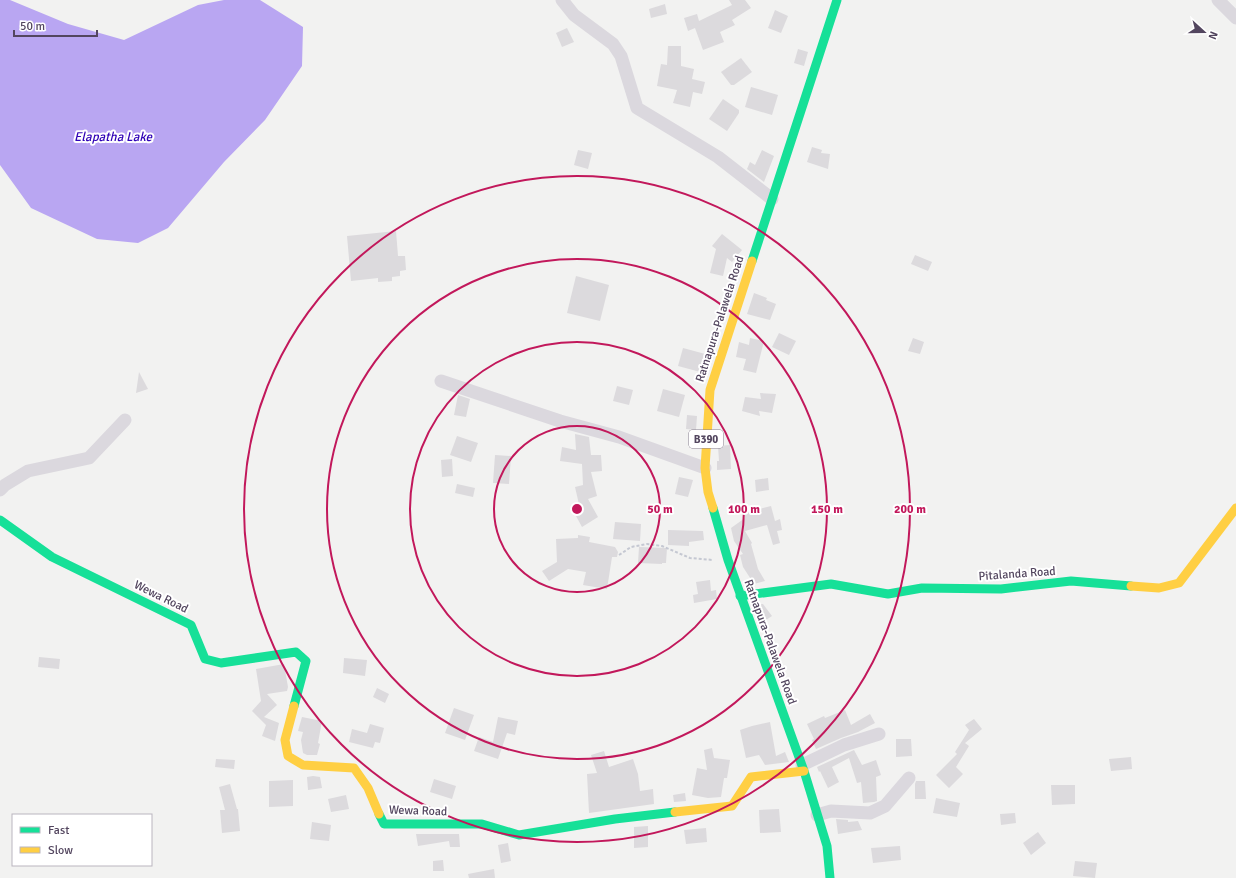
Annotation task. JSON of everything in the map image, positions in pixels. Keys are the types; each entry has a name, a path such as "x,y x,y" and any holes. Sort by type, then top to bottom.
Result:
{"street":[{"path":"562,0 574,15 613,44 621,56 637,108 718,157 772,199"},
{"name":"Ratnapura-Palawela Road","path":"830,878 827,846 803,768 728,560 708,492 705,468 710,390 838,0"},
{"path":"1218,0 1236,18"},
{"path":"441,381 560,421 620,437 705,468"},
{"path":"0,490 4,485 28,471 89,458 125,420"},
{"name":"Pitalanda Road","path":"740,596 831,584 888,594 922,588 1001,589 1071,581 1159,588 1179,583 1236,508"},
{"name":"Wewa Road","path":"0,520 52,557 191,625 206,659 221,663 296,652 306,661 285,740 288,756 303,764 354,768 368,788 384,824 482,824 519,835 616,819 732,806 751,777 803,768"},
{"path":"803,768 844,745 879,734"},
{"path":"817,815 831,811 870,813 885,806 909,778"}],"path":[{"path":"619,555 631,547 647,544 662,546 690,558 728,560"}],"water":[{"name":"Elapatha Lake","path":"0,0 10,0 68,24 124,40 198,5 224,0 260,0 303,27 302,66 265,120 224,162 168,228 138,243 97,239 31,208 0,165"}],"building":[{"path":"729,0 745,0 751,8 732,20 735,25 720,32 724,42 703,50 695,28 688,31 684,18 697,14 699,21 732,5"},
{"path":"665,4 667,14 651,18 649,9"},
{"path":"775,10 788,16 781,33 768,28"},
{"path":"567,28 574,42 562,47 556,33"},
{"path":"668,46 681,46 681,66 694,69 692,79 705,82 702,94 693,92 690,107 673,103 677,90 657,86 661,64 667,65"},
{"path":"798,49 808,52 804,66 794,63"},
{"path":"741,58 752,72 734,85 731,85 721,72"},
{"path":"751,87 778,95 772,115 745,107"},
{"path":"723,99 739,110 739,113 727,131 709,119"},
{"path":"812,147 822,150 821,153 830,154 828,169 807,162"},
{"path":"578,150 592,153 588,169 574,165"},
{"path":"762,150 774,156 764,182 747,169 750,162 755,165"},
{"path":"396,231 398,256 405,256 406,270 400,271 400,276 392,277 392,281 378,282 378,278 351,281 347,236"},
{"path":"722,234 742,250 732,262 727,258 723,276 710,273 716,249 712,246"},
{"path":"915,255 932,262 928,271 911,264"},
{"path":"576,276 609,285 600,321 567,313"},
{"path":"754,293 767,298 766,300 776,304 770,320 747,314"},
{"path":"779,333 796,341 789,355 772,347"},
{"path":"750,338 764,341 756,373 743,370 746,359 736,357 739,342 749,345"},
{"path":"913,338 924,342 920,354 908,351"},
{"path":"683,348 709,355 704,373 678,366"},
{"path":"139,372 148,389 136,393"},
{"path":"617,386 633,390 629,405 613,401"},
{"path":"663,389 685,395 679,417 657,411"},
{"path":"760,393 776,394 772,413 759,411 760,416 742,411 745,397 761,399"},
{"path":"458,395 470,399 466,417 454,415"},
{"path":"687,415 697,416 696,430 686,429"},
{"path":"575,434 589,437 591,455 601,455 602,471 591,472 597,496 588,499 598,517 582,527 576,516 581,513 575,487 583,485 582,464 560,461 562,447 576,450"},
{"path":"457,436 478,443 471,462 450,455"},
{"path":"730,445 731,469 717,470 717,461 719,461 718,446"},
{"path":"495,455 511,456 509,484 493,483"},
{"path":"452,459 453,476 442,477 441,460"},
{"path":"679,477 693,480 688,497 675,494"},
{"path":"768,478 769,490 756,492 755,480"},
{"path":"457,484 475,488 473,497 455,493"},
{"path":"771,506 775,521 780,519 782,530 777,531 780,543 773,545 767,525 745,531 752,543 758,569 765,581 754,584 743,567 740,555 743,554 734,541 731,528 745,518 744,513"},
{"path":"615,522 641,524 640,541 613,539"},
{"path":"668,530 703,531 704,540 689,542 689,546 668,545"},
{"path":"578,535 590,537 589,542 615,547 618,552 617,557 612,557 607,589 583,585 586,572 568,569 549,581 542,571 557,562 556,539 578,538"},
{"path":"639,547 667,548 666,563 638,563"},
{"path":"710,580 711,591 716,590 717,599 694,603 693,595 698,594 696,582"},
{"path":"763,604 772,616 763,622 757,606"},
{"path":"39,657 60,659 59,669 38,667"},
{"path":"344,658 367,660 365,676 343,673"},
{"path":"284,664 288,687 287,691 267,694 277,705 264,717 279,723 275,741 262,736 266,725 252,711 261,701 256,669"},
{"path":"377,688 389,694 385,703 373,697"},
{"path":"454,708 474,715 465,740 445,733"},
{"path":"845,710 851,725 870,714 875,723 858,732 816,749 812,740 814,739 807,724 824,716 825,718"},
{"path":"302,717 322,721 318,743 320,744 317,755 307,755 303,753 301,740 303,732 298,731"},
{"path":"498,717 518,721 515,735 507,733 498,759 474,751 479,737 493,742"},
{"path":"974,719 982,729 965,743 969,746 956,767 963,774 949,788 936,775 957,754 955,752 969,730 965,725"},
{"path":"770,722 776,756 785,752 789,762 765,765 759,755 746,758 740,730"},
{"path":"370,724 384,728 380,743 375,742 373,748 349,742 352,729 367,733"},
{"path":"896,739 911,739 912,756 896,757"},
{"path":"712,748 714,758 730,760 727,778 724,778 721,797 708,798 692,795 697,768 707,770 704,750"},
{"path":"854,750 862,765 876,760 881,775 876,777 877,801 863,803 861,782 857,783 849,758 832,767 839,782 828,788 820,771 819,772 817,767"},
{"path":"604,751 609,767 633,759 638,774 640,791 653,789 654,804 589,813 587,774 597,773 591,755"},
{"path":"1131,757 1132,769 1111,771 1109,759"},
{"path":"216,759 235,760 234,769 215,767"},
{"path":"307,777 320,777 322,788 308,790"},
{"path":"434,779 456,786 452,799 430,792"},
{"path":"293,780 293,806 269,807 269,781"},
{"path":"916,781 925,781 926,799 915,799"},
{"path":"230,784 238,809 240,831 222,833 220,810 225,810 219,787"},
{"path":"1051,785 1075,785 1075,804 1052,805"},
{"path":"685,793 686,801 674,802 673,795"},
{"path":"346,795 349,809 331,812 328,799"},
{"path":"936,798 960,803 957,817 933,813"},
{"path":"779,809 781,832 760,833 759,810"},
{"path":"1015,813 1016,823 1001,825 1000,814"},
{"path":"836,819 848,820 848,822 858,821 862,830 838,834"},
{"path":"312,822 331,825 329,841 310,839"},
{"path":"648,826 648,847 634,848 634,827"},
{"path":"706,828 707,842 686,844 684,830"},
{"path":"1038,832 1046,843 1031,855 1023,843"},
{"path":"416,834 459,834 460,847 450,847 449,841 418,846"},
{"path":"508,843 511,861 501,863 498,845"},
{"path":"900,846 901,860 873,863 871,848"},
{"path":"443,860 444,871 433,871 433,861"},
{"path":"1075,861 1097,863 1095,878 1073,876"},
{"path":"494,869 495,878 469,878 468,874"}],"traffic: fast":[{"path":"752,261 837,0"},
{"path":"713,508 728,560 804,771 827,846 830,878"},
{"path":"0,520 52,557 191,625 205,659 221,663 296,652 306,661 294,706"},
{"path":"740,596 831,584 888,594 922,588 1001,589 1071,581 1131,586"},
{"path":"379,814 384,824 482,824 519,835 615,819 675,812"}],"traffic: slow":[{"path":"713,508 708,492 705,468 710,390 752,261"},
{"path":"1131,586 1159,588 1179,583 1236,508"},
{"path":"294,706 285,740 288,756 303,765 354,768 368,788 379,814"},
{"path":"675,812 732,806 751,777 804,771"}]}
